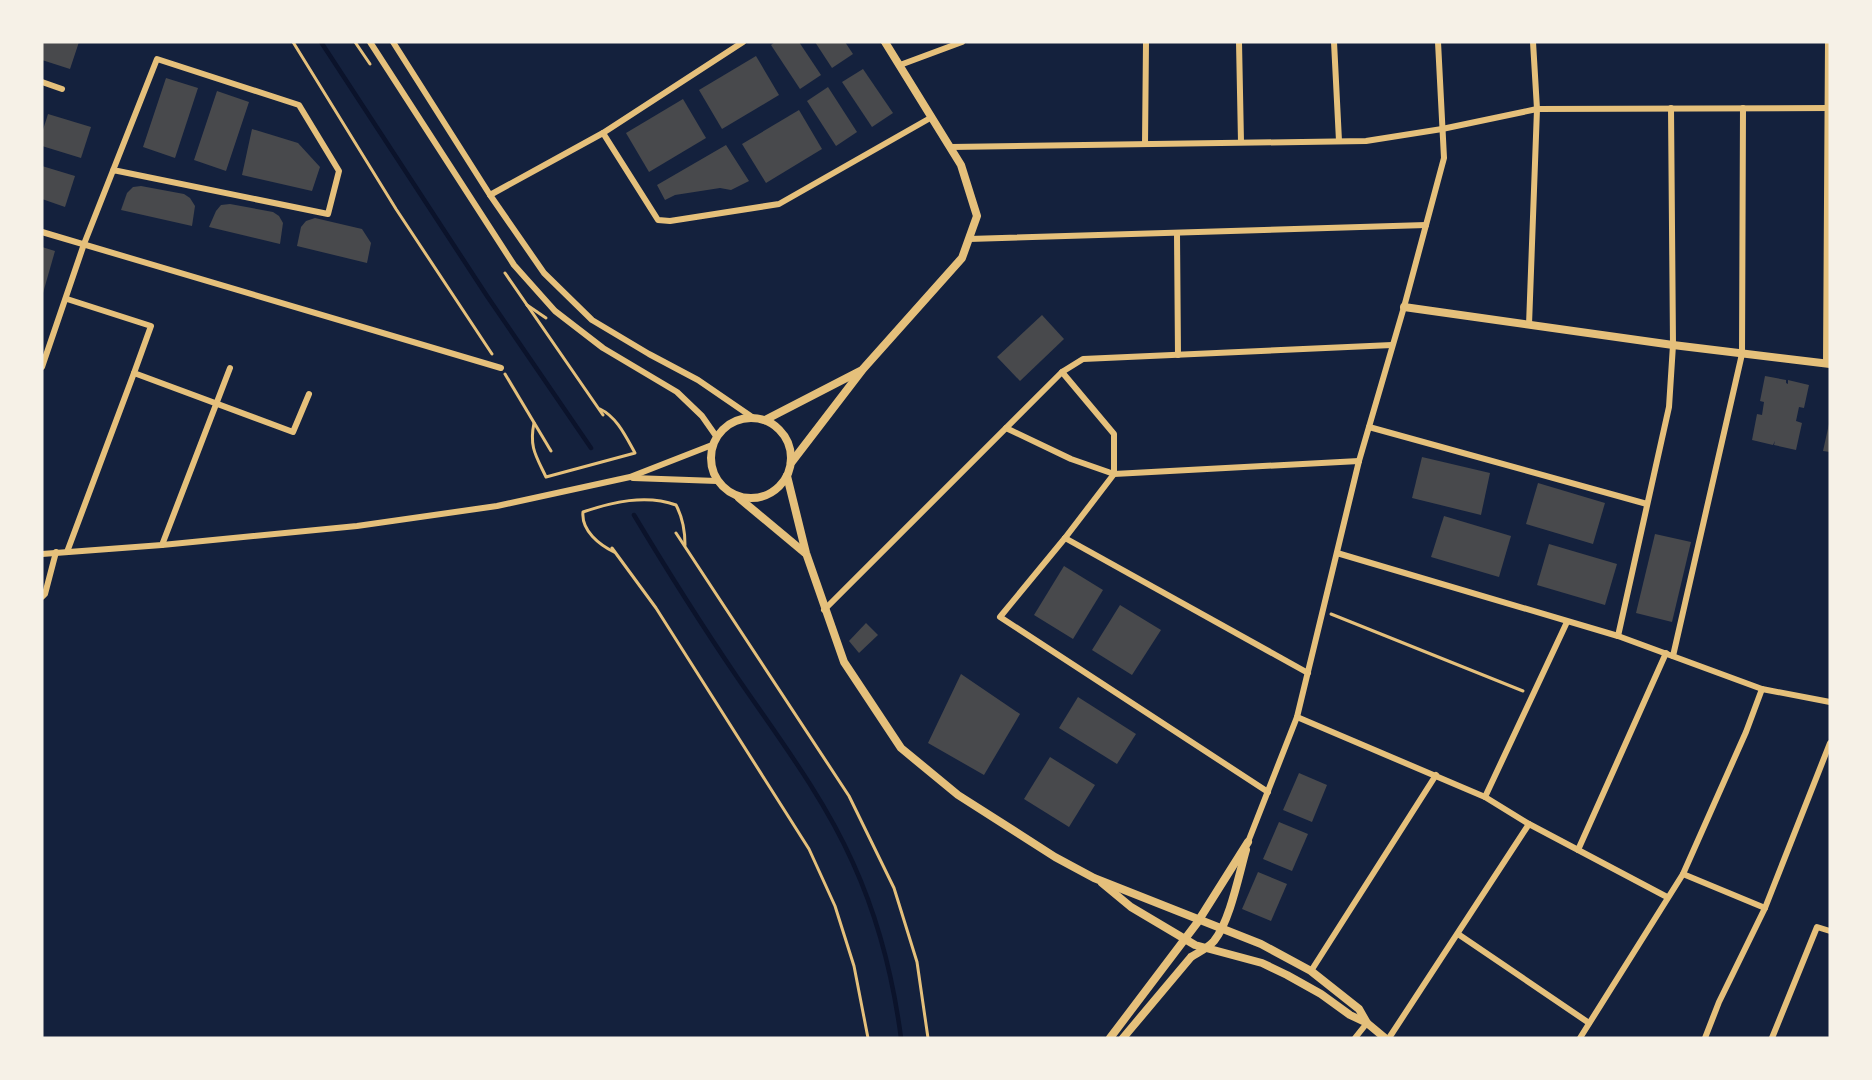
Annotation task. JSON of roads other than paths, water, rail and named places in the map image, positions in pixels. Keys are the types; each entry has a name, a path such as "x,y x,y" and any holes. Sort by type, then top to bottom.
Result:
{"street":[{"path":"370,42 514,265 555,311 603,348 677,392 702,416 714,440 711,463 717,481 806,553"},
{"path":"393,42 490,195 544,273 592,320 698,380 752,417"},
{"path":"490,195 603,133 743,42"},
{"path":"791,463 863,369 962,258 977,216 962,165 885,42"},
{"path":"900,65 962,42"},
{"path":"1145,144 1146,42"},
{"path":"1239,42 1241,142"},
{"path":"1334,42 1339,141"},
{"path":"1123,1038 1191,957 1214,940 1236,888 1248,842 1297,717 1359,461 1444,158 1438,42"},
{"path":"1529,325 1537,109 1533,42"},
{"path":"1404,307 1673,345 1828,364 1828,42"},
{"path":"42,367 84,244 113,170 157,59 299,105 339,171 328,214 113,170"},
{"path":"42,82 62,89"},
{"path":"1618,636 1669,407 1673,345 1671,108"},
{"path":"1674,656 1742,354 1743,108"},
{"path":"951,147 1366,141 1442,129 1537,109 1829,108"},
{"path":"603,133 658,220 670,221 779,204 932,117"},
{"path":"969,239 1426,225"},
{"path":"42,232 501,368"},
{"path":"1177,234 1178,355"},
{"path":"67,299 151,326 67,552"},
{"path":"825,610 1062,372 1083,359 1392,345"},
{"path":"162,545 230,368"},
{"path":"765,420 863,369"},
{"path":"1062,372 1114,434 1114,474 1000,617 1268,792"},
{"path":"134,373 293,432 309,394"},
{"path":"42,554 357,526 508,504 630,477 714,440 726,425 738,419 752,417 765,420 777,427 786,437 791,450 791,463 787,476 771,493 753,498 735,495"},
{"path":"1006,428 1071,459 1114,474 1359,461"},
{"path":"1369,428 1647,504"},
{"path":"787,476 806,553 844,662 901,748 958,795 1055,857 1094,878 1261,944 1311,971 1359,1009 1367,1023"},
{"path":"630,477 717,481"},
{"path":"1065,538 1308,673"},
{"path":"42,597 45,594 56,552"},
{"path":"1337,554 1618,636 1762,689 1830,702"},
{"path":"1485,797 1567,622"},
{"path":"1578,850 1666,653"},
{"path":"1580,1038 1683,874 1746,732 1762,689"},
{"path":"1297,717 1485,797 1529,824 1667,897"},
{"path":"1705,1038 1719,1002 1765,908 1830,743"},
{"path":"1311,971 1436,775"},
{"path":"1094,878 1131,907 1185,939 1206,948 1262,963 1287,975 1321,994 1387,1038 1529,824"},
{"path":"1110,1038 1200,918 1248,842"},
{"path":"1683,874 1765,908"},
{"path":"1772,1038 1817,927 1830,931"},
{"path":"1458,934 1589,1023"},
{"path":"1355,1038 1367,1023"}],"waterway":[{"path":"321,42 487,296 591,448"},
{"path":"634,515 710,637 799,767 841,838 862,884 877,926 894,993 901,1038"}]}
